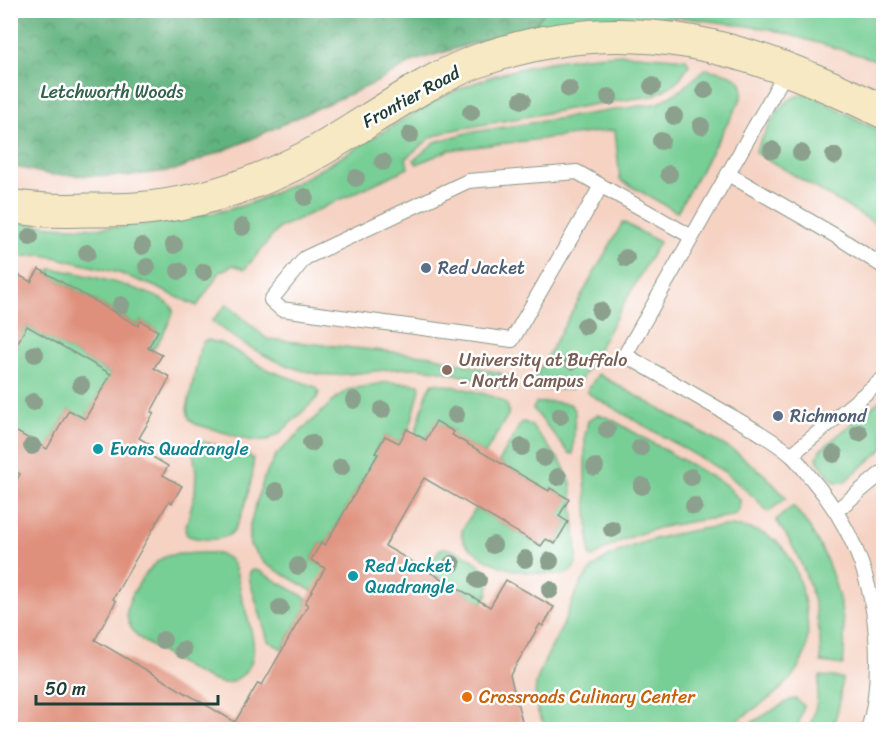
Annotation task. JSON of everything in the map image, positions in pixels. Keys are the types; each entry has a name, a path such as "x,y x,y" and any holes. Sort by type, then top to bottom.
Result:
{"street":[{"name":"Frontier Road","path":"10,206 49,211 136,209 174,204 212,195 250,183 308,157 424,85 456,70 543,42 595,36 661,36 726,49 788,70 884,112"}],"lane":[{"path":"788,70 626,355 767,437 791,455 836,511 864,567 880,639 877,678 879,708 868,729"},
{"path":"601,186 512,340 281,309 271,300 305,258 468,181 578,172 692,237"},
{"path":"728,174 841,239 884,267"},
{"path":"791,455 884,378"},
{"path":"836,511 884,471"}],"shaded area":[{"name":"University at Buffalo - North Campus","path":"11,11 883,11 883,729 11,729"}],"green space":[{"name":"Letchworth Woods","path":"11,10 545,11 535,25 414,61 375,83 247,141 175,170 128,176 51,175 11,166"},
{"path":"545,10 883,11 883,62 770,29 687,18 618,18 535,25"},
{"path":"624,54 686,59 689,65 671,86 653,96 448,131 432,137 406,158 408,168 279,228 245,269 233,265 220,272 197,306 119,273 40,255 11,258 10,221 103,228 172,221 232,209 300,181 432,103 477,82 549,62"},
{"path":"705,69 722,72 736,78 740,82 742,95 677,212 620,180 615,130 449,150 417,164 414,160 435,142 467,133 659,103 681,90"},
{"path":"804,94 811,95 883,133 883,228 755,152 780,109 795,97"},
{"path":"623,222 659,242 579,383 570,389 535,390 533,381"},
{"path":"52,269 118,283 155,296 167,303 173,309 173,313 166,330 153,350 148,347 157,330 141,321 138,326 46,273"},
{"path":"227,304 267,339 432,356 515,377 512,390 439,370 404,368 332,375 301,370 252,349 212,321"},
{"path":"27,326 111,374 85,419 69,410 38,464 13,439 17,432 11,428 11,356"},
{"path":"204,341 223,344 268,370 316,387 319,392 317,398 279,434 267,440 253,441 195,424 189,418 187,409 200,348"},
{"path":"598,374 736,452 766,476 786,498 768,512 725,472 589,394 587,391"},
{"path":"387,382 419,384 420,389 409,431 407,429 399,443 385,436 375,452 378,454 325,545 321,543 311,560 330,571 312,591 264,563 250,545 250,524 264,478 276,455 335,399 347,390"},
{"path":"433,383 483,394 499,399 507,405 508,415 485,454 452,435 454,431 436,422 426,440 415,434 428,390"},
{"path":"883,398 883,449 844,482 835,482 818,462 820,450"},
{"path":"536,403 570,404 575,411 573,454 569,453 533,409"},
{"path":"597,415 609,418 726,485 740,500 739,510 733,516 643,532 593,557 590,556 585,480 585,436 588,421"},
{"path":"521,423 531,425 561,462 571,482 577,556 573,568 563,575 506,568 485,559 467,546 462,538 464,526 476,508 541,546 546,539 556,544 568,522 559,516 568,499 551,488 549,491 499,462"},
{"path":"200,441 247,454 253,459 242,512 234,531 225,537 196,538 187,535 185,530 195,493 196,472 192,445"},
{"path":"793,506 817,541 834,581 843,623 843,665 821,662 818,624 810,588 796,553 776,520"},
{"path":"724,526 752,529 770,537 785,550 792,563 803,595 808,629 804,656 789,681 732,725 720,730 551,730 546,726 537,709 536,684 574,597 587,574 605,559 637,544 674,534"},
{"path":"445,548 465,555 481,566 489,582 483,603 426,570 440,549"},
{"path":"179,554 218,554 229,559 234,567 251,628 253,649 248,668 233,681 224,683 196,673 146,643 130,625 127,616 128,605 141,580 159,560"},
{"path":"253,570 259,571 308,599 305,603 308,605 282,649 268,641 249,578"},
{"path":"820,676 842,678 839,706 832,729 809,729 816,706"},
{"path":"796,699 804,706 797,729 741,729 790,700"}],"building":[{"path":"39,269 138,326 141,321 158,331 148,348 162,355 154,368 170,377 151,412 154,413 139,438 151,445 146,453 168,466 163,475 182,486 172,503 169,501 113,599 116,601 95,640 235,722 258,683 262,685 308,605 305,603 325,568 311,560 321,543 325,545 378,454 375,453 385,436 399,443 407,429 426,440 436,421 454,432 452,435 549,491 550,488 569,499 559,516 568,522 555,544 546,539 541,546 424,478 385,546 490,607 506,580 554,607 543,626 540,624 510,675 524,729 10,729 10,492 20,474 10,468 10,428 47,449 69,410 85,419 111,374 27,326 10,356 10,285 17,274 31,282"}],"place":[{"name":"Red Jacket","path":"426,268"},
{"name":"University at Buffalo - North Campus","path":"447,370"},
{"name":"Richmond","path":"778,416"},
{"name":"Evans Quadrangle","path":"98,449"},
{"name":"Red Jacket Quadrangle","path":"353,576"},
{"name":"Crossroads Culinary Center","path":"467,697"}]}
